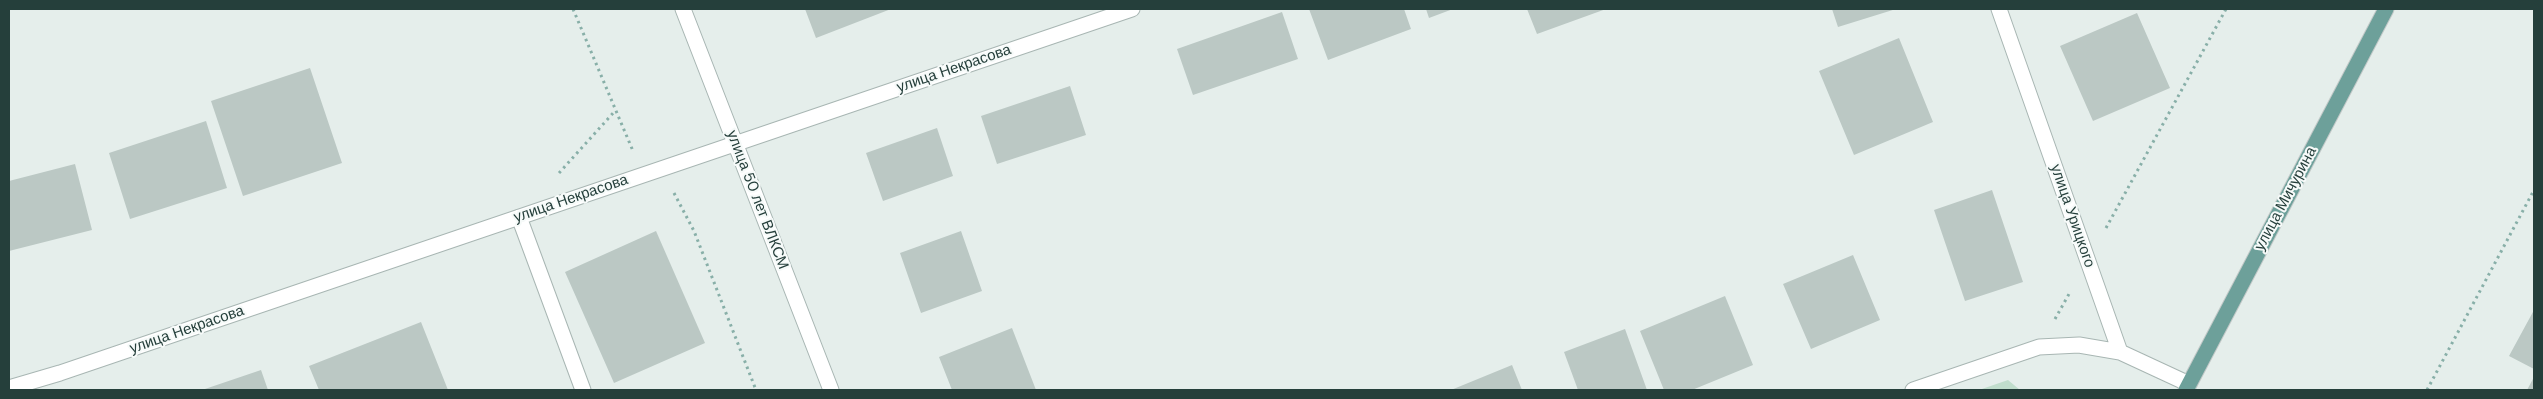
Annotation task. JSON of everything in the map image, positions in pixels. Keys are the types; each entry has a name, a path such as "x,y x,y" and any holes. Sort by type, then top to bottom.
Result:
{"main road":[{"name":"улица Мичурина","path":"2187,387 2386,9"}],"street":[{"name":"улица 50 лет ВЛКСМ","path":"683,9 831,390"},
{"name":"улица Некрасова","path":"9,388 519,218 1132,9"},
{"name":"улица Урицкого","path":"1999,9 2120,352"},
{"path":"519,218 583,390"},
{"path":"1913,390 2039,347 2079,345 2120,352 2187,387"}],"path":[{"path":"2039,347 2226,9"},
{"path":"558,175 615,111"},
{"path":"2426,390 2534,190"}],"green space":[{"path":"2008,380 2020,390 1979,390"}],"building":[{"path":"805,9 891,9 816,38"},
{"path":"1309,9 1404,9 1411,29 1328,60"},
{"path":"1426,9 1453,9 1429,18"},
{"path":"1527,9 1606,9 1537,34"},
{"path":"1832,9 1896,9 1838,27"},
{"path":"1282,12 1298,59 1193,95 1177,49"},
{"path":"2137,13 2170,88 2093,121 2060,46"},
{"path":"1899,38 1933,122 1854,155 1819,71"},
{"path":"310,68 342,163 243,196 211,101"},
{"path":"1070,86 1086,135 997,164 981,116"},
{"path":"206,121 227,188 130,219 109,153"},
{"path":"937,128 953,176 883,201 866,153"},
{"path":"75,164 92,230 9,251 9,181"},
{"path":"1992,190 2023,282 1965,301 1934,210"},
{"path":"656,231 705,343 614,383 565,272"},
{"path":"961,231 982,291 921,313 900,253"},
{"path":"1853,255 1880,320 1811,349 1783,284"},
{"path":"1725,296 1753,365 1692,390 1664,390 1640,331"},
{"path":"2534,310 2534,369 2509,356"},
{"path":"421,322 448,390 319,390 309,366"},
{"path":"1012,328 1036,390 952,390 939,357"},
{"path":"1625,329 1647,390 1578,390 1564,352"},
{"path":"1512,365 1522,390 1451,390"},
{"path":"261,370 268,390 202,390"},
{"path":"2534,377 2534,390 2527,390"}]}
